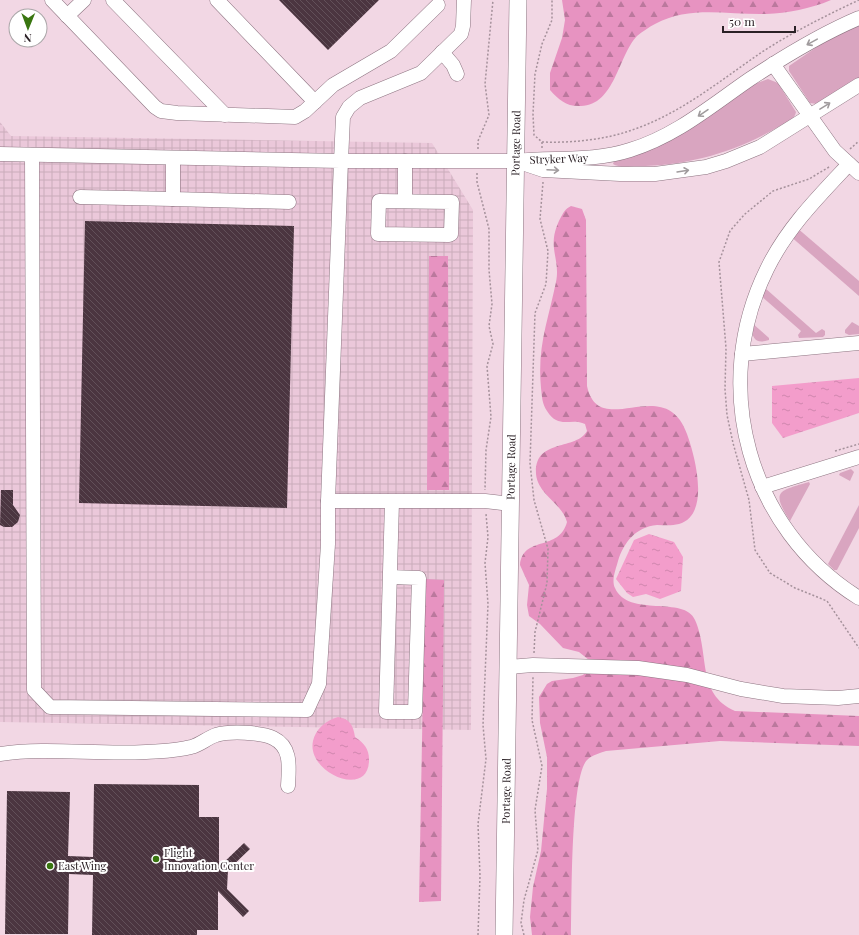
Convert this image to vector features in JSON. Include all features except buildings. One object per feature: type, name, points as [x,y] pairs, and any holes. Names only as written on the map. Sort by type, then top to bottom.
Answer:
[{"type":"main road","name":"Portage Road","points":[[504,935],[518,0]]},
{"type":"street","points":[[52,0],[155,107],[161,111],[177,113],[295,116],[305,111],[333,85],[391,51],[438,6]]},
{"type":"street","points":[[67,16],[84,0]]},
{"type":"street","points":[[113,0],[225,114]]},
{"type":"street","points":[[217,0],[315,102]]},
{"type":"street","points":[[32,155],[34,690],[50,707],[307,710],[319,684],[328,544],[328,501],[343,117],[349,107],[360,98],[421,73],[461,34],[463,26],[464,0]]},
{"type":"street","name":"Stryker Way","points":[[543,164],[630,151],[649,144],[682,127],[773,64],[834,30],[859,18]]},
{"type":"street","points":[[442,52],[453,64],[457,74]]},
{"type":"street","points":[[773,64],[835,151],[854,169],[793,226],[782,242],[759,288],[742,354],[739,387],[744,425],[748,447],[762,487],[784,527],[795,542],[829,577],[859,598]]},
{"type":"street","name":"Stryker Way","points":[[0,154],[341,161],[516,161],[620,174],[655,174],[706,167],[726,161],[760,147],[859,86]]},
{"type":"street","points":[[173,158],[173,199]]},
{"type":"street","points":[[404,161],[405,201]]},
{"type":"street","points":[[80,197],[289,202]]},
{"type":"street","points":[[379,201],[405,201],[452,202],[451,234],[378,234],[379,201]]},
{"type":"street","points":[[742,354],[859,343]]},
{"type":"street","points":[[762,487],[859,457]]},
{"type":"street","points":[[328,501],[485,501],[511,504]]},
{"type":"street","points":[[390,578],[419,578],[415,712],[386,712],[392,502]]},
{"type":"street","points":[[508,667],[533,665],[662,670],[741,689],[783,696],[831,698],[859,696]]},
{"type":"street","points":[[0,754],[23,751],[130,753],[164,751],[191,747],[217,735],[262,734],[280,742],[285,748],[290,763],[288,786]]},
{"type":"path","points":[[478,935],[480,876],[478,824],[486,759],[483,725],[488,604],[485,563],[488,537],[485,501],[486,450],[490,417],[487,366],[493,344],[489,326],[492,304],[489,270],[489,229],[477,182],[478,141],[489,115],[485,84],[493,0]]},
{"type":"path","points":[[552,0],[552,20],[542,44],[535,82],[533,114],[534,135],[542,142],[568,143],[631,130],[651,122],[683,106],[763,52],[809,24],[858,0]]},
{"type":"path","points":[[524,935],[521,923],[524,900],[538,850],[535,810],[542,766],[532,720],[533,665],[535,632],[547,583],[548,550],[534,500],[530,463],[536,313],[546,284],[548,251],[540,218],[543,164],[542,142]]},
{"type":"path","points":[[795,588],[827,601],[859,648]]},
{"type":"shaded area","points":[[859,22],[859,78],[817,104],[810,103],[789,71],[789,66],[843,29]]},
{"type":"shaded area","points":[[768,79],[778,83],[796,112],[794,117],[786,123],[745,144],[710,156],[656,165],[618,166],[613,164],[614,161],[746,87]]},
{"type":"shaded area","points":[[0,122],[11,136],[432,143],[473,210],[471,730],[0,722]]},
{"type":"shaded area","points":[[796,227],[859,281],[859,296],[789,235]]},
{"type":"shaded area","points":[[765,288],[816,333],[822,329],[825,331],[825,335],[823,337],[799,338],[798,335],[801,331],[760,295]]},
{"type":"shaded area","points":[[852,322],[859,326],[859,334],[849,335],[845,333],[845,330]]},
{"type":"shaded area","points":[[752,323],[769,338],[769,340],[760,341],[754,338]]},
{"type":"shaded area","points":[[851,469],[854,472],[850,481],[839,475],[840,473]]},
{"type":"shaded area","points":[[809,482],[810,484],[790,521],[779,498],[784,490]]},
{"type":"shaded area","points":[[859,505],[859,528],[837,570],[834,570],[828,564]]},
{"type":"green space","points":[[562,0],[831,0],[807,8],[782,13],[752,14],[709,12],[668,18],[653,25],[637,36],[625,55],[609,89],[601,97],[592,104],[576,106],[567,104],[550,90],[550,73],[562,38],[565,20]]},
{"type":"green space","points":[[571,206],[582,209],[586,220],[587,386],[594,402],[605,408],[618,409],[649,406],[664,408],[677,416],[687,434],[694,456],[698,484],[698,497],[695,509],[689,518],[676,525],[650,526],[637,532],[627,542],[615,571],[615,588],[622,597],[632,602],[643,605],[680,609],[689,613],[695,620],[699,633],[709,683],[714,694],[723,704],[735,711],[859,716],[859,746],[720,741],[606,751],[596,754],[587,760],[581,771],[577,791],[573,843],[571,935],[532,935],[530,917],[533,887],[541,851],[547,789],[547,757],[540,723],[539,697],[547,684],[552,681],[583,675],[588,670],[589,660],[579,652],[563,648],[540,624],[529,616],[527,605],[529,585],[520,565],[527,550],[557,537],[563,531],[567,522],[560,509],[541,488],[536,474],[537,463],[542,455],[548,450],[574,441],[582,437],[587,431],[585,424],[580,422],[561,422],[552,417],[544,406],[541,388],[540,373],[542,347],[557,273],[554,251],[554,236],[556,227],[561,217],[566,209]]},
{"type":"green space","points":[[429,256],[448,256],[449,490],[427,490]]},
{"type":"green space","points":[[425,579],[444,580],[441,901],[419,902]]},
{"type":"water","points":[[859,378],[859,413],[783,438],[772,423],[772,386]]},
{"type":"water","points":[[649,534],[674,542],[683,557],[681,591],[660,599],[646,594],[633,597],[627,593],[616,579],[634,540]]},
{"type":"water","points":[[338,717],[345,719],[350,723],[355,737],[367,749],[369,759],[367,771],[360,778],[350,780],[328,772],[319,763],[313,753],[313,741],[316,733],[325,723]]},
{"type":"place","name":"Flight Innovation Center","points":[[156,859]]},
{"type":"place","name":"East Wing","points":[[50,866]]}]
